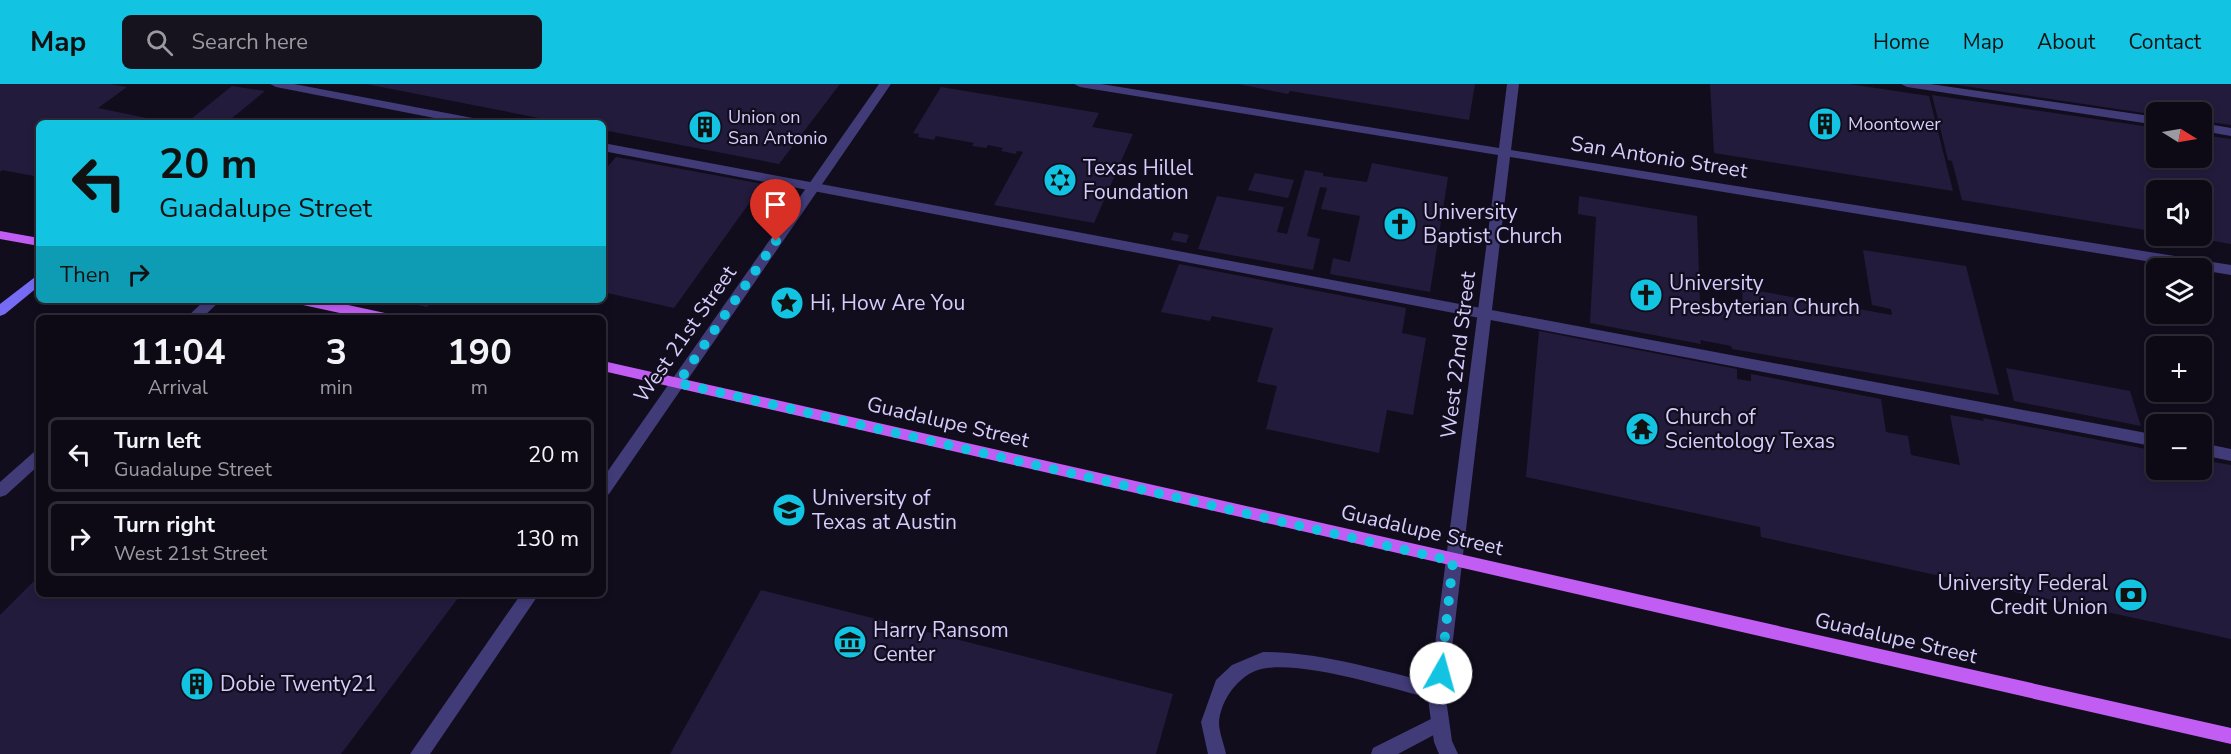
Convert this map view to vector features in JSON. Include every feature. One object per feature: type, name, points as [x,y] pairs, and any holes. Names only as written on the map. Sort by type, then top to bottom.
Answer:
[{"type":"main road","points":[[0,235],[36,241]]},
{"type":"main road","points":[[317,303],[371,315]]},
{"type":"main road","name":"Guadalupe Street","points":[[606,367],[2231,736]]},
{"type":"street","points":[[276,84],[462,120]]},
{"type":"street","name":"West 21st Street","points":[[606,486],[885,84]]},
{"type":"street","name":"San Antonio Street","points":[[1080,84],[2231,270]]},
{"type":"street","name":"West 22nd Street","points":[[1449,754],[1443,742],[1439,723],[1438,692],[1513,84]]},
{"type":"street","points":[[1907,84],[2146,119]]},
{"type":"street","points":[[2212,129],[2231,132]]},
{"type":"street","points":[[606,148],[2146,439]]},
{"type":"street","points":[[0,311],[36,281]]},
{"type":"street","points":[[196,315],[210,303]]},
{"type":"street","points":[[2212,451],[2231,455]]},
{"type":"street","points":[[0,491],[36,459]]},
{"type":"street","points":[[419,754],[529,597]]},
{"type":"street","points":[[1217,754],[1210,722],[1222,686],[1238,671],[1263,660],[1291,660],[1332,667],[1438,692]]},
{"type":"street","points":[[1380,754],[1439,723]]},
{"type":"building","points":[[0,84],[110,84],[127,87],[98,108],[156,120],[36,120],[36,176],[2,170],[0,172]]},
{"type":"building","name":"Union on San Antonio","points":[[366,84],[840,84],[779,164],[606,131],[606,120],[549,120]]},
{"type":"building","points":[[1238,84],[1475,84],[1469,120],[1290,91],[1288,94]]},
{"type":"building","name":"Moontower","points":[[1710,84],[1849,84],[1929,96],[1953,191],[1714,153]]},
{"type":"building","points":[[1951,84],[2231,84],[2231,125],[2212,122],[2212,102],[2146,102],[2146,113]]},
{"type":"building","points":[[232,86],[265,91],[230,120],[190,120]]},
{"type":"building","name":"Texas Hillel Foundation","points":[[941,87],[1099,113],[1092,127],[1133,134],[1094,223],[994,205],[1023,152],[1017,151],[1016,154],[1001,151],[1003,148],[988,145],[986,148],[972,146],[974,143],[936,136],[934,140],[918,137],[919,134],[913,133]]},
{"type":"building","points":[[1932,95],[2146,126],[2146,168],[2212,168],[2212,136],[2231,139],[2231,244],[2212,241],[2212,180],[2146,180],[2146,230],[1962,200],[1952,161],[1948,160]]},
{"type":"building","points":[[616,157],[763,184],[674,308],[606,293],[606,169]]},
{"type":"building","name":"University Baptist Church","points":[[1372,163],[1448,177],[1430,292],[1330,274],[1333,258],[1350,262],[1360,216],[1321,209],[1327,188],[1320,187],[1307,236],[1320,239],[1313,270],[1198,249],[1217,196],[1284,207],[1277,232],[1287,234],[1305,170],[1323,173],[1323,176],[1367,182]]},
{"type":"building","points":[[1255,173],[1294,180],[1288,198],[1248,190]]},
{"type":"building","name":"University Presbyterian Church","points":[[1579,196],[1697,216],[1700,302],[1743,309],[1742,288],[1892,315],[1891,309],[1872,305],[1863,250],[1966,266],[1999,395],[1732,349],[1731,346],[1700,340],[1701,344],[1590,323],[1596,217],[1578,214]]},
{"type":"building","points":[[1174,232],[1189,235],[1186,243],[1171,240]]},
{"type":"building","points":[[1179,264],[1406,308],[1402,333],[1426,338],[1413,415],[1387,410],[1379,453],[1266,429],[1277,386],[1257,382],[1273,328],[1212,316],[1210,321],[1161,312]]},
{"type":"building","points":[[409,303],[431,303],[427,307]]},
{"type":"building","points":[[1539,331],[1737,369],[1737,379],[1751,381],[1751,374],[1881,399],[1886,432],[1908,436],[1911,455],[1960,465],[1950,415],[1984,421],[1983,418],[2146,449],[2146,480],[2212,480],[2212,462],[2231,465],[2231,639],[1761,537],[1760,527],[1526,477]]},
{"type":"building","points":[[2006,368],[2130,391],[2141,426],[2014,401]]},
{"type":"building","name":"Dobie Twenty21","points":[[36,579],[36,597],[459,597],[341,754],[0,754],[0,615]]},
{"type":"building","name":"Harry Ransom Center","points":[[761,590],[1173,694],[1156,754],[670,754]]},
{"type":"place","name":"Moontower","points":[[1825,124]]},
{"type":"place","name":"Union on San Antonio","points":[[705,127]]},
{"type":"place","name":"Texas Hillel Foundation","points":[[1060,180]]},
{"type":"place","name":"University Baptist Church","points":[[1400,224]]},
{"type":"place","name":"University Presbyterian Church","points":[[1646,295]]},
{"type":"place","name":"Hi, How Are You","points":[[787,303]]},
{"type":"place","name":"Church of Scientology Texas","points":[[1642,429]]},
{"type":"place","name":"University of Texas at Austin","points":[[789,510]]},
{"type":"place","name":"University Federal Credit Union","points":[[2131,595]]},
{"type":"place","name":"Harry Ransom Center","points":[[850,642]]},
{"type":"place","name":"Dobie Twenty21","points":[[197,684]]},
{"type":"route","points":[[776,241],[678,383],[1453,561],[1441,673]]}]
